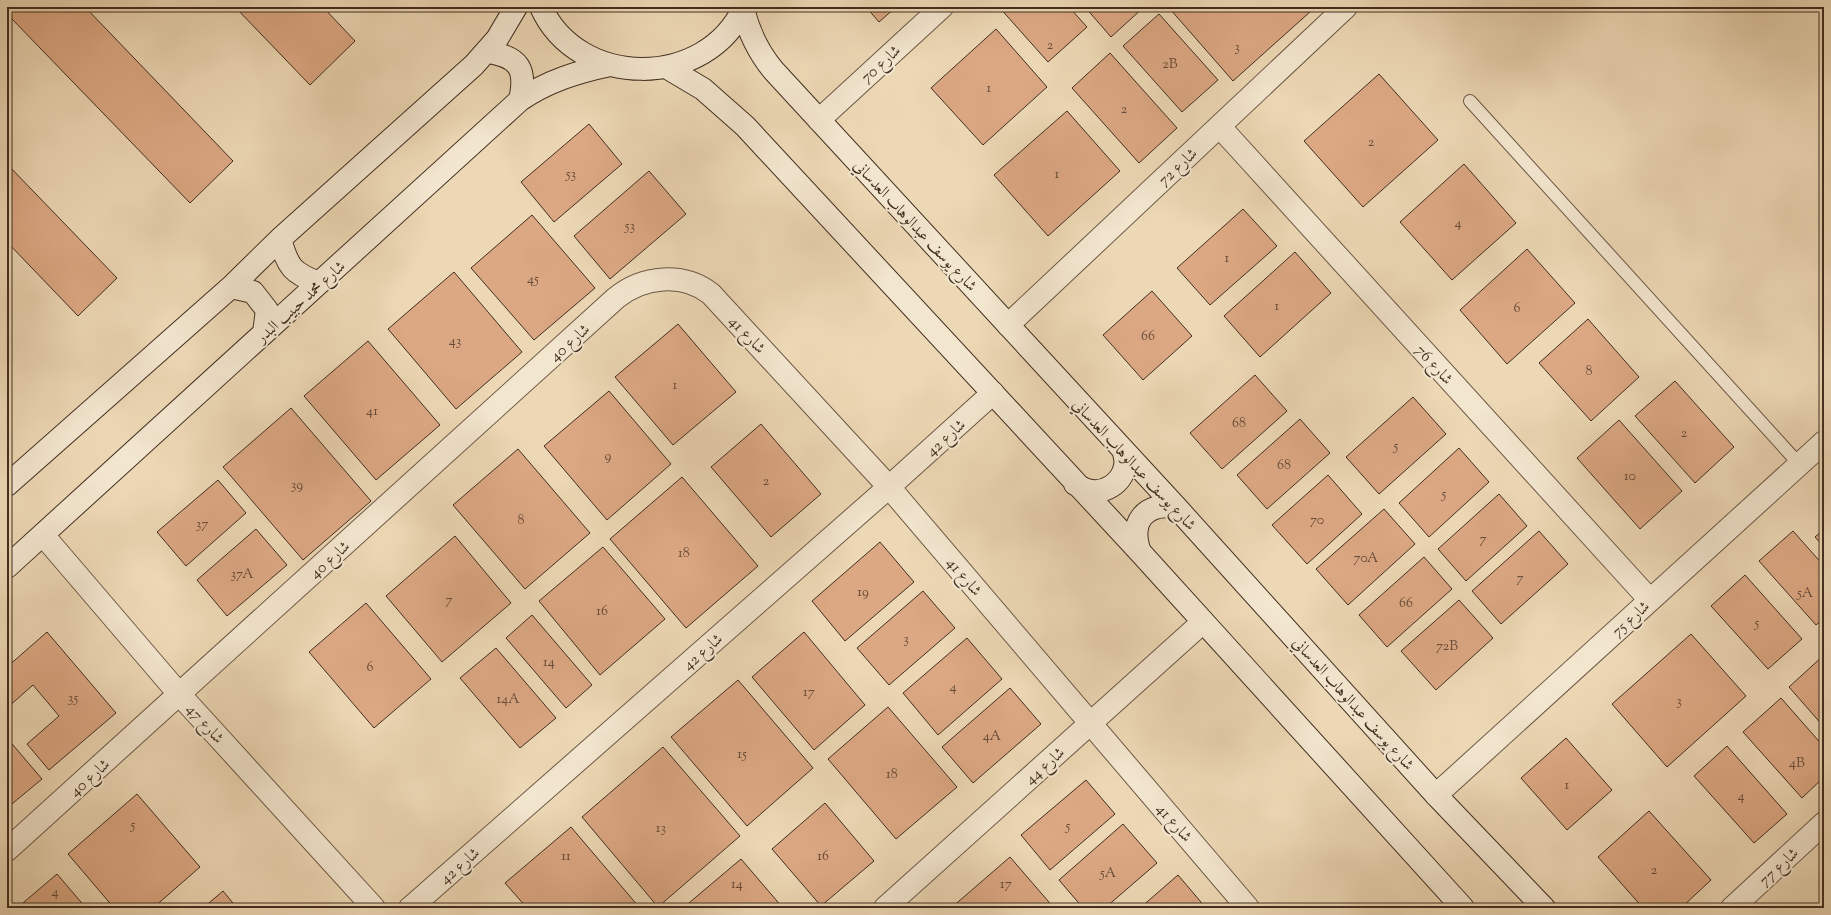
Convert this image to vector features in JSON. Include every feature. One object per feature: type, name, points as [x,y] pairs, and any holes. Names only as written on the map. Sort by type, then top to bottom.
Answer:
[{"type":"street","points":[[7,485],[231,287],[280,239],[488,52],[504,29],[516,7]]},
{"type":"street","points":[[541,7],[556,30],[571,45],[590,57],[610,65],[628,69],[648,70],[685,62],[703,52],[719,40],[732,26],[744,8]]},
{"type":"street","name":"شارع 70","points":[[819,120],[942,7]]},
{"type":"street","name":"شارع 72","points":[[1008,325],[1346,7]]},
{"type":"street","name":"شارع يوسف عبدالوهاب العدساني","points":[[744,8],[748,27],[759,52],[774,71],[1124,453],[1176,507],[1436,794],[1544,908]]},
{"type":"street","points":[[488,52],[505,55],[519,66],[524,83],[520,100]]},
{"type":"street","name":"شارع محمد حبيب البدر","points":[[7,567],[520,100],[534,90],[564,76],[610,65]]},
{"type":"street","points":[[666,67],[703,90],[745,126],[1140,552],[1463,908]]},
{"type":"street","name":"شارع 76","points":[[1220,127],[1650,600]]},
{"type":"street","points":[[280,239],[286,260],[300,275],[319,283]]},
{"type":"street","name":"شارع 41","points":[[657,280],[687,281],[700,285],[711,294],[889,487],[1248,908]]},
{"type":"street","name":"شارع 40","points":[[7,850],[180,695],[616,298],[626,290],[657,280]]},
{"type":"street","points":[[231,287],[253,292],[267,310],[264,333]]},
{"type":"street","name":"شارع 42","points":[[410,908],[889,487],[993,393]]},
{"type":"street","name":"شارع 75","points":[[1436,794],[1824,442]]},
{"type":"street","points":[[1076,484],[1087,490],[1099,491],[1112,487],[1120,478],[1125,466],[1124,453]]},
{"type":"street","points":[[1140,552],[1135,540],[1136,527],[1142,516],[1152,508],[1164,505],[1176,507]]},
{"type":"street","name":"شارع 47","points":[[42,534],[180,695],[374,908]]},
{"type":"street","name":"شارع 44","points":[[885,908],[1203,622]]},
{"type":"street","name":"شارع 77","points":[[1732,908],[1824,823]]},
{"type":"lane","points":[[1470,101],[1800,465]]},
{"type":"building","points":[[7,7],[85,7],[233,161],[190,203],[11,18],[7,22]]},
{"type":"building","points":[[235,7],[323,7],[355,41],[310,85]]},
{"type":"building","points":[[866,7],[896,7],[879,22]]},
{"type":"building","points":[[999,7],[1069,7],[1087,27],[1048,62]]},
{"type":"building","points":[[1085,7],[1144,7],[1111,37]]},
{"type":"building","points":[[1173,7],[1308,7],[1311,11],[1233,81],[1170,9]]},
{"type":"building","points":[[1159,14],[1218,80],[1182,112],[1123,46]]},
{"type":"building","points":[[996,29],[1047,87],[983,145],[931,88]]},
{"type":"building","points":[[1110,53],[1177,128],[1139,163],[1072,88]]},
{"type":"building","points":[[1379,74],[1438,140],[1363,207],[1304,141]]},
{"type":"building","points":[[1067,111],[1120,171],[1048,236],[994,175]]},
{"type":"building","points":[[589,124],[622,164],[554,222],[521,182]]},
{"type":"building","points":[[7,164],[117,278],[78,316],[7,242]]},
{"type":"building","points":[[1464,164],[1516,223],[1452,280],[1400,222]]},
{"type":"building","points":[[649,171],[686,214],[610,279],[574,236]]},
{"type":"building","points":[[1243,209],[1277,246],[1210,305],[1177,268]]},
{"type":"building","points":[[532,215],[595,288],[534,340],[471,268]]},
{"type":"building","points":[[1527,249],[1575,303],[1507,364],[1460,310]]},
{"type":"building","points":[[1295,252],[1331,293],[1260,357],[1224,316]]},
{"type":"building","points":[[454,272],[522,352],[456,409],[388,329]]},
{"type":"building","points":[[1152,291],[1192,336],[1143,380],[1103,335]]},
{"type":"building","points":[[1588,319],[1639,377],[1591,421],[1539,363]]},
{"type":"building","points":[[678,324],[736,392],[673,445],[615,377]]},
{"type":"building","points":[[368,341],[440,425],[376,480],[304,396]]},
{"type":"building","points":[[1255,375],[1287,411],[1222,469],[1190,433]]},
{"type":"building","points":[[1675,381],[1734,447],[1695,483],[1635,416]]},
{"type":"building","points":[[609,391],[671,464],[607,520],[544,446]]},
{"type":"building","points":[[1413,397],[1446,434],[1379,494],[1346,457]]},
{"type":"building","points":[[291,408],[371,501],[303,560],[223,467]]},
{"type":"building","points":[[1300,419],[1330,453],[1267,509],[1237,475]]},
{"type":"building","points":[[1619,420],[1682,491],[1640,529],[1577,458]]},
{"type":"building","points":[[761,424],[821,494],[771,537],[711,467]]},
{"type":"building","points":[[1459,448],[1489,482],[1429,537],[1399,503]]},
{"type":"building","points":[[518,449],[590,533],[525,589],[453,505]]},
{"type":"building","points":[[1328,475],[1362,514],[1307,564],[1272,525]]},
{"type":"building","points":[[682,477],[758,566],[686,628],[610,539]]},
{"type":"building","points":[[218,480],[246,513],[186,566],[157,532]]},
{"type":"building","points":[[1499,494],[1527,526],[1466,581],[1438,549]]},
{"type":"building","points":[[1384,509],[1415,544],[1348,605],[1316,569]]},
{"type":"building","points":[[256,529],[287,565],[227,616],[197,580]]},
{"type":"building","points":[[1824,529],[1824,547],[1815,537]]},
{"type":"building","points":[[1539,531],[1568,564],[1501,624],[1472,591]]},
{"type":"building","points":[[1793,531],[1824,566],[1824,618],[1816,625],[1759,561]]},
{"type":"building","points":[[455,536],[511,603],[442,662],[386,596]]},
{"type":"building","points":[[880,542],[914,582],[845,641],[812,601]]},
{"type":"building","points":[[603,547],[665,619],[600,675],[539,601]]},
{"type":"building","points":[[1424,557],[1452,589],[1387,647],[1359,615]]},
{"type":"building","points":[[1745,575],[1802,639],[1768,669],[1711,606]]},
{"type":"building","points":[[923,591],[955,628],[889,685],[857,648]]},
{"type":"building","points":[[1459,600],[1493,638],[1436,690],[1401,651]]},
{"type":"building","points":[[366,603],[431,679],[374,728],[309,652]]},
{"type":"building","points":[[532,615],[592,685],[566,708],[506,638]]},
{"type":"building","points":[[47,632],[116,713],[49,770],[27,744],[59,716],[33,685],[7,708],[7,667]]},
{"type":"building","points":[[804,632],[865,705],[814,750],[752,677]]},
{"type":"building","points":[[1691,634],[1746,696],[1667,767],[1612,704]]},
{"type":"building","points":[[967,638],[1002,679],[938,735],[903,693]]},
{"type":"building","points":[[496,648],[556,718],[520,748],[460,678]]},
{"type":"building","points":[[1824,655],[1824,727],[1789,687]]},
{"type":"building","points":[[738,680],[813,768],[747,826],[671,737]]},
{"type":"building","points":[[1010,688],[1041,724],[973,783],[942,747]]},
{"type":"building","points":[[1781,698],[1824,747],[1824,777],[1802,798],[1743,732]]},
{"type":"building","points":[[888,707],[957,787],[896,839],[828,759]]},
{"type":"building","points":[[7,738],[42,779],[7,808]]},
{"type":"building","points":[[1566,738],[1612,790],[1567,830],[1521,778]]},
{"type":"building","points":[[1727,746],[1787,814],[1754,843],[1694,776]]},
{"type":"building","points":[[663,747],[740,836],[658,907],[582,817]]},
{"type":"building","points":[[1086,780],[1115,814],[1050,870],[1021,835]]},
{"type":"building","points":[[137,794],[200,867],[153,908],[114,908],[68,854]]},
{"type":"building","points":[[825,803],[874,861],[821,906],[772,849]]},
{"type":"building","points":[[1649,811],[1711,880],[1681,908],[1643,908],[1598,857]]},
{"type":"building","points":[[1123,824],[1157,863],[1105,908],[1083,908],[1059,880]]},
{"type":"building","points":[[571,827],[639,907],[527,908],[505,883]]},
{"type":"building","points":[[1010,857],[1054,908],[951,908]]},
{"type":"building","points":[[741,859],[783,908],[683,908]]},
{"type":"building","points":[[57,874],[86,908],[17,908]]},
{"type":"building","points":[[1178,875],[1206,908],[1140,908]]},
{"type":"building","points":[[223,891],[237,908],[203,908]]}]
